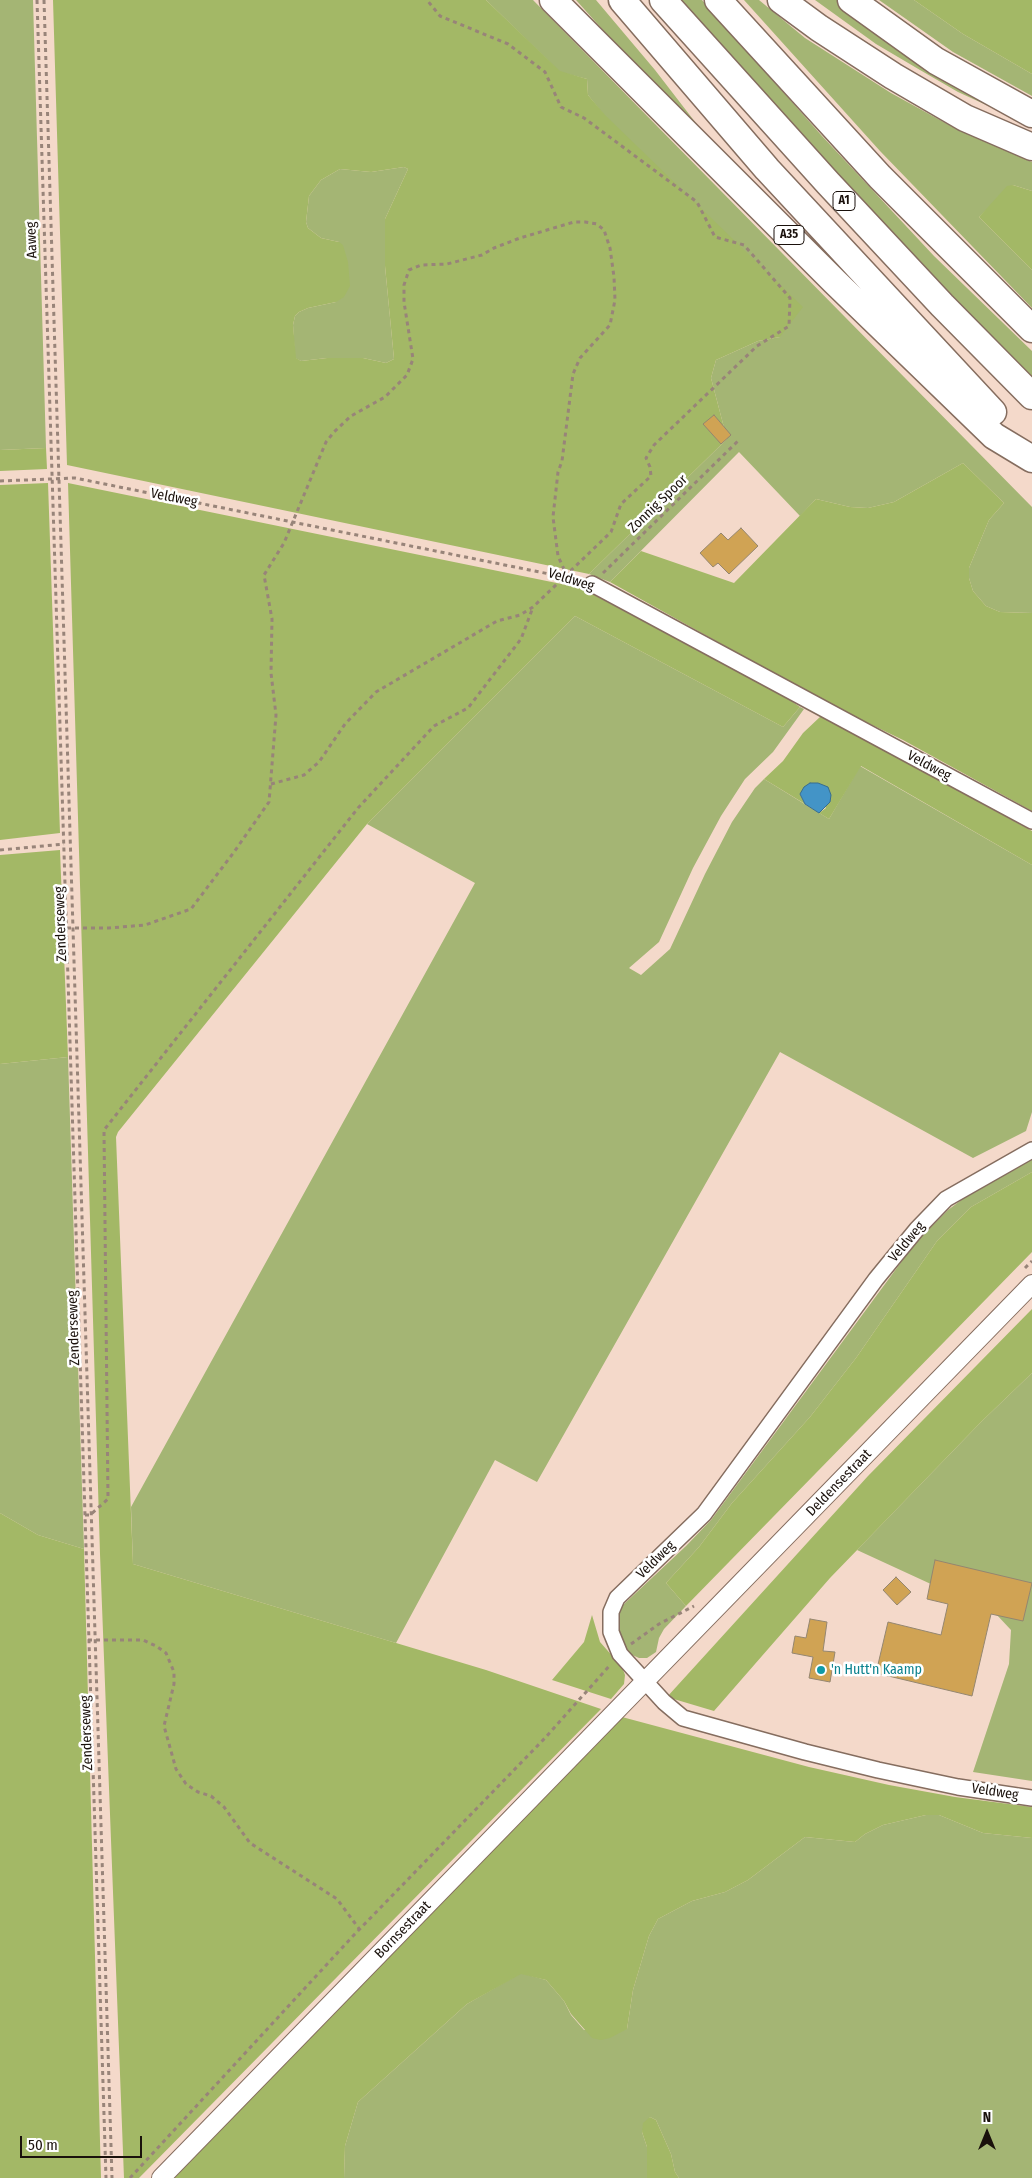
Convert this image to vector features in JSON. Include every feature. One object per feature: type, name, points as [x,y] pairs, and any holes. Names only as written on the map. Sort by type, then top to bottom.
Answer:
[{"type":"highway","name":"A35","points":[[554,0],[836,282],[994,436],[1032,459]]},
{"type":"highway","name":"A35","points":[[622,0],[767,169],[1032,454]]},
{"type":"highway","name":"A1","points":[[663,0],[835,191],[942,305],[1032,396]]},
{"type":"highway","points":[[718,0],[880,177],[1032,329]]},
{"type":"highway","points":[[780,0],[893,76],[965,118],[1032,147]]},
{"type":"highway","points":[[850,0],[936,61],[1032,114]]},
{"type":"street","name":"Veldweg","points":[[592,584],[1032,822]]},
{"type":"street","name":"Veldweg","points":[[1032,1150],[946,1199],[917,1229],[876,1280],[704,1514],[617,1598],[611,1612],[611,1632],[620,1654],[645,1682],[683,1718],[878,1770],[958,1787],[1032,1798]]},
{"type":"street","name":"Deldensestraat","points":[[645,1682],[1032,1284]]},
{"type":"street","name":"Bornsestraat","points":[[161,2178],[645,1682]]},
{"type":"path","name":"Aaweg","points":[[37,0],[50,478]]},
{"type":"path","name":"Aaweg","points":[[44,0],[59,478]]},
{"type":"path","points":[[271,784],[304,774],[319,762],[345,724],[376,692],[497,621],[520,615],[567,576],[611,532],[621,504],[651,476],[646,458],[654,445],[757,346],[789,326],[790,298],[744,245],[715,237],[697,202],[584,118],[561,107],[545,72],[508,44],[440,16],[434,11],[427,0]]},
{"type":"path","points":[[70,928],[109,928],[145,925],[190,909],[234,852],[269,802],[276,716],[271,673],[272,619],[264,575],[284,543],[326,442],[351,416],[385,397],[407,375],[413,359],[404,302],[404,285],[408,270],[421,265],[447,264],[482,255],[512,241],[574,222],[597,224],[604,230],[610,248],[615,300],[610,325],[580,358],[574,374],[562,461],[558,472],[553,517],[558,556],[567,576]]},
{"type":"path","name":"Zonnig Spoor","points":[[592,584],[740,439]]},
{"type":"path","name":"Zenderseweg","points":[[50,478],[64,844],[70,928],[96,1640],[112,2178]]},
{"type":"path","name":"Zenderseweg","points":[[59,478],[88,1640],[106,2178]]},
{"type":"path","name":"Veldweg","points":[[0,480],[75,478],[567,576],[592,584]]},
{"type":"path","points":[[85,1515],[90,1514],[108,1499],[104,1130],[358,808],[434,726],[468,708],[521,639],[533,606]]},
{"type":"path","points":[[0,850],[64,844]]},
{"type":"path","points":[[88,1640],[143,1640],[166,1653],[174,1672],[174,1684],[164,1726],[176,1769],[186,1784],[198,1792],[212,1796],[224,1806],[250,1843],[337,1899],[360,1930]]},
{"type":"path","points":[[130,2178],[360,1930],[546,1738],[620,1654]]},
{"type":"green space","points":[[0,0],[33,0],[46,448],[0,450]]},
{"type":"green space","points":[[53,0],[486,0],[560,71],[587,79],[588,95],[605,115],[803,307],[780,337],[758,341],[716,360],[711,378],[727,439],[589,574],[67,465]],"holes":[[[404,167],[408,169],[385,219],[385,266],[394,359],[386,363],[363,358],[327,358],[301,361],[296,358],[293,325],[295,316],[308,308],[336,302],[344,297],[350,286],[348,262],[343,245],[339,242],[321,238],[308,228],[306,222],[309,196],[321,180],[340,169],[371,172]]]},
{"type":"green space","points":[[486,0],[533,0],[1032,507],[1032,613],[1000,612],[986,606],[973,591],[969,578],[969,568],[989,520],[1004,503],[963,463],[894,502],[868,508],[850,507],[816,499],[800,516],[739,452],[610,582],[589,574],[727,439],[711,378],[716,360],[758,341],[780,337],[588,95],[587,79],[560,72]]},
{"type":"green space","points":[[576,0],[596,0],[655,70],[719,153],[670,105]]},
{"type":"green space","points":[[677,0],[702,0],[822,136],[934,256],[1032,351],[1032,384],[988,340]]},
{"type":"green space","points":[[744,0],[759,0],[805,38],[891,93],[958,130],[1032,162],[1032,191],[1013,185],[979,217],[1032,270],[1032,308],[880,151]]},
{"type":"green space","points":[[815,0],[843,0],[1032,126],[958,92],[920,70],[876,44]]},
{"type":"green space","points":[[879,0],[914,0],[963,34],[1032,74],[1032,96],[953,52]]},
{"type":"green space","points":[[914,0],[1032,0],[1032,74],[963,34]]},
{"type":"green space","points":[[404,167],[408,169],[385,219],[385,266],[394,359],[386,363],[363,358],[327,358],[301,361],[295,358],[293,325],[295,316],[308,308],[336,302],[339,242],[321,238],[308,228],[306,222],[309,196],[321,180],[340,169],[371,172]]},
{"type":"green space","points":[[1013,185],[1032,191],[1032,270],[979,217],[1007,186]]},
{"type":"green space","points":[[46,448],[47,469],[0,471],[0,450]]},
{"type":"green space","points":[[963,463],[1004,503],[989,520],[969,568],[969,578],[973,591],[986,606],[1000,612],[1032,613],[1032,811],[903,740],[831,705],[610,582],[641,551],[734,583],[816,499],[850,507],[868,508],[894,502]]},
{"type":"green space","points":[[48,483],[60,833],[0,840],[0,485]]},
{"type":"green space","points":[[68,483],[581,588],[787,698],[800,707],[783,727],[575,616],[367,824],[118,1132],[116,1137],[133,1564],[486,1670],[601,1709],[139,2178],[124,2178],[100,1554]]},
{"type":"green space","points":[[575,616],[783,727],[800,707],[804,709],[773,752],[745,779],[721,816],[693,868],[659,942],[629,968],[641,975],[670,949],[732,822],[755,788],[764,779],[829,819],[860,766],[1032,865],[1032,1112],[1026,1131],[973,1158],[780,1052],[537,1482],[495,1460],[396,1643],[133,1564],[131,1507],[475,883],[367,824]]},
{"type":"green space","points":[[821,716],[1032,831],[1032,865],[861,766],[829,819],[819,813],[826,808],[810,783],[800,794],[805,804],[764,779],[783,761],[803,733]]},
{"type":"green space","points":[[60,850],[68,1057],[0,1064],[0,855]]},
{"type":"green space","points":[[68,1057],[84,1549],[38,1535],[0,1513],[0,1064]]},
{"type":"green space","points":[[1032,1158],[1032,1172],[971,1207],[937,1241],[856,1358],[810,1417],[732,1503],[699,1547],[666,1583],[686,1606],[664,1629],[659,1638],[656,1652],[647,1658],[639,1658],[630,1654],[623,1647],[616,1619],[623,1605],[711,1520],[916,1242],[948,1210],[964,1198]]},
{"type":"green space","points":[[1032,1172],[1032,1252],[686,1606],[666,1583],[699,1547],[732,1503],[810,1417],[856,1358],[937,1241],[971,1207]]},
{"type":"green space","points":[[1032,1309],[1032,1373],[981,1422],[830,1578],[714,1711],[667,1697],[868,1476]]},
{"type":"green space","points":[[1032,1373],[1032,1781],[973,1772],[1009,1664],[1011,1630],[996,1614],[857,1550],[981,1422]]},
{"type":"green space","points":[[0,1513],[38,1535],[84,1549],[101,2178],[0,2178]]},
{"type":"green space","points":[[592,1615],[600,1642],[622,1667],[625,1675],[624,1684],[611,1699],[552,1680],[584,1642]]},
{"type":"green space","points":[[622,1717],[809,1767],[889,1785],[955,1797],[1032,1807],[1032,1838],[983,1833],[939,1815],[926,1815],[883,1825],[865,1834],[855,1842],[805,1837],[748,1880],[725,1892],[692,1901],[658,1919],[649,1936],[633,1990],[627,2029],[610,2038],[601,2040],[592,2038],[571,2014],[564,2001],[546,1980],[521,1974],[467,2004],[358,2102],[345,2146],[344,2178],[173,2178]]},
{"type":"green space","points":[[926,1815],[939,1815],[983,1833],[1032,1838],[1032,2178],[679,2178],[675,2172],[671,2154],[656,2120],[650,2117],[642,2132],[647,2147],[647,2178],[344,2178],[345,2146],[358,2102],[467,2004],[521,1973],[546,1980],[564,2001],[571,2015],[584,2030],[627,2029],[633,1990],[649,1936],[658,1919],[692,1901],[725,1892],[748,1880],[805,1837],[855,1842],[865,1834],[883,1825]]},
{"type":"green space","points":[[650,2117],[656,2120],[671,2154],[675,2172],[679,2178],[647,2178],[647,2147],[642,2132],[643,2123]]},
{"type":"water","points":[[810,783],[818,783],[828,787],[831,795],[830,802],[819,813],[805,804],[800,794],[804,787]]},
{"type":"building","points":[[714,415],[731,435],[721,444],[703,424]]},
{"type":"building","points":[[741,528],[758,546],[729,574],[718,563],[713,567],[700,553],[721,533],[728,540]]},
{"type":"building","points":[[935,1560],[1032,1583],[1023,1621],[991,1614],[972,1696],[876,1673],[888,1622],[941,1635],[948,1604],[927,1599]]},
{"type":"building","points":[[896,1577],[911,1592],[897,1605],[883,1590]]},
{"type":"building","points":[[810,1619],[827,1622],[823,1651],[835,1652],[830,1682],[809,1678],[813,1657],[792,1653],[795,1636],[806,1638]]},
{"type":"place","name":"'n Hutt'n Kaamp","points":[[821,1670]]}]
